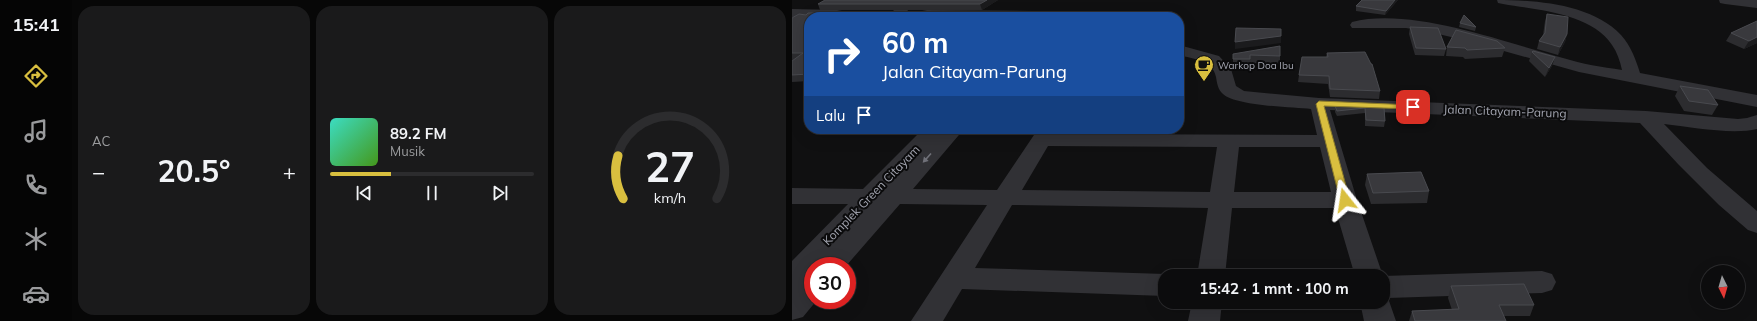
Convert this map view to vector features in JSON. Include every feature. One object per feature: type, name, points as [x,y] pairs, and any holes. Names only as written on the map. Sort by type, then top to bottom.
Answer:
[{"type":"street","points":[[792,5],[800,0]]},
{"type":"street","points":[[899,12],[911,0]]},
{"type":"street","points":[[1502,0],[1570,13],[1590,20],[1604,28],[1615,38],[1624,51],[1634,77]]},
{"type":"street","points":[[1725,0],[1757,4]]},
{"type":"street","points":[[792,13],[804,13]]},
{"type":"street","points":[[1357,25],[1397,22],[1428,26],[1470,36],[1578,68],[1634,77],[1757,101]]},
{"type":"street","points":[[1184,51],[1213,59],[1232,55]]},
{"type":"street","name":"Jalan Citayam-Parung","points":[[1213,59],[1223,69],[1226,85],[1229,90],[1239,95],[1275,101],[1646,117],[1747,125],[1757,121]]},
{"type":"street","points":[[1319,104],[1345,200],[1367,269]]},
{"type":"street","points":[[1646,117],[1689,163],[1730,203],[1757,224]]},
{"type":"street","points":[[1724,124],[1757,135]]},
{"type":"street","name":"Komplek Green Citayam","points":[[792,279],[929,134]]},
{"type":"street","points":[[838,257],[949,134]]},
{"type":"street","points":[[927,321],[1045,134],[1229,140],[1329,141]]},
{"type":"street","points":[[1212,269],[1229,140]]},
{"type":"street","points":[[792,196],[892,196],[1004,199],[1345,200]]},
{"type":"street","points":[[954,278],[1158,285]]},
{"type":"street","points":[[1390,287],[1542,282]]},
{"type":"street","points":[[792,308],[804,295]]},
{"type":"street","points":[[1204,321],[1206,309]]},
{"type":"street","points":[[1377,309],[1380,321]]},
{"type":"building","points":[[825,0],[987,0],[980,4],[818,4]]},
{"type":"building","points":[[1362,0],[1395,0],[1386,11],[1356,6]]},
{"type":"building","points":[[799,14],[804,15],[804,74],[792,75],[792,61],[803,53],[792,53],[792,18]]},
{"type":"building","points":[[1547,14],[1568,17],[1567,34],[1560,47],[1539,41],[1545,33]]},
{"type":"building","points":[[1464,15],[1476,27],[1460,23]]},
{"type":"building","points":[[1757,21],[1757,37],[1749,41],[1731,33]]},
{"type":"building","points":[[1410,27],[1438,28],[1446,49],[1416,48]]},
{"type":"building","points":[[1236,28],[1281,29],[1281,36],[1235,42]]},
{"type":"building","points":[[1456,30],[1497,41],[1505,48],[1467,50],[1465,48],[1447,47]]},
{"type":"building","points":[[1280,46],[1280,56],[1250,55],[1250,59],[1233,59],[1233,54]]},
{"type":"building","points":[[1365,52],[1372,64],[1380,91],[1330,89],[1329,76],[1299,75],[1302,57],[1328,57],[1327,53]]},
{"type":"building","points":[[1532,52],[1555,57],[1549,68]]},
{"type":"building","points":[[1680,86],[1708,90],[1718,105],[1689,101]]},
{"type":"building","points":[[1335,106],[1384,108],[1385,121],[1366,120],[1365,108],[1337,111]]},
{"type":"building","points":[[1421,172],[1429,191],[1373,193],[1367,174]]},
{"type":"building","points":[[1524,284],[1534,305],[1499,305],[1506,321],[1415,321],[1412,311],[1459,309],[1451,286]]},
{"type":"place","name":"Warkop Doa Ibu","points":[[1204,82]]},
{"type":"route","points":[[1345,200],[1319,104],[1413,107]]}]
